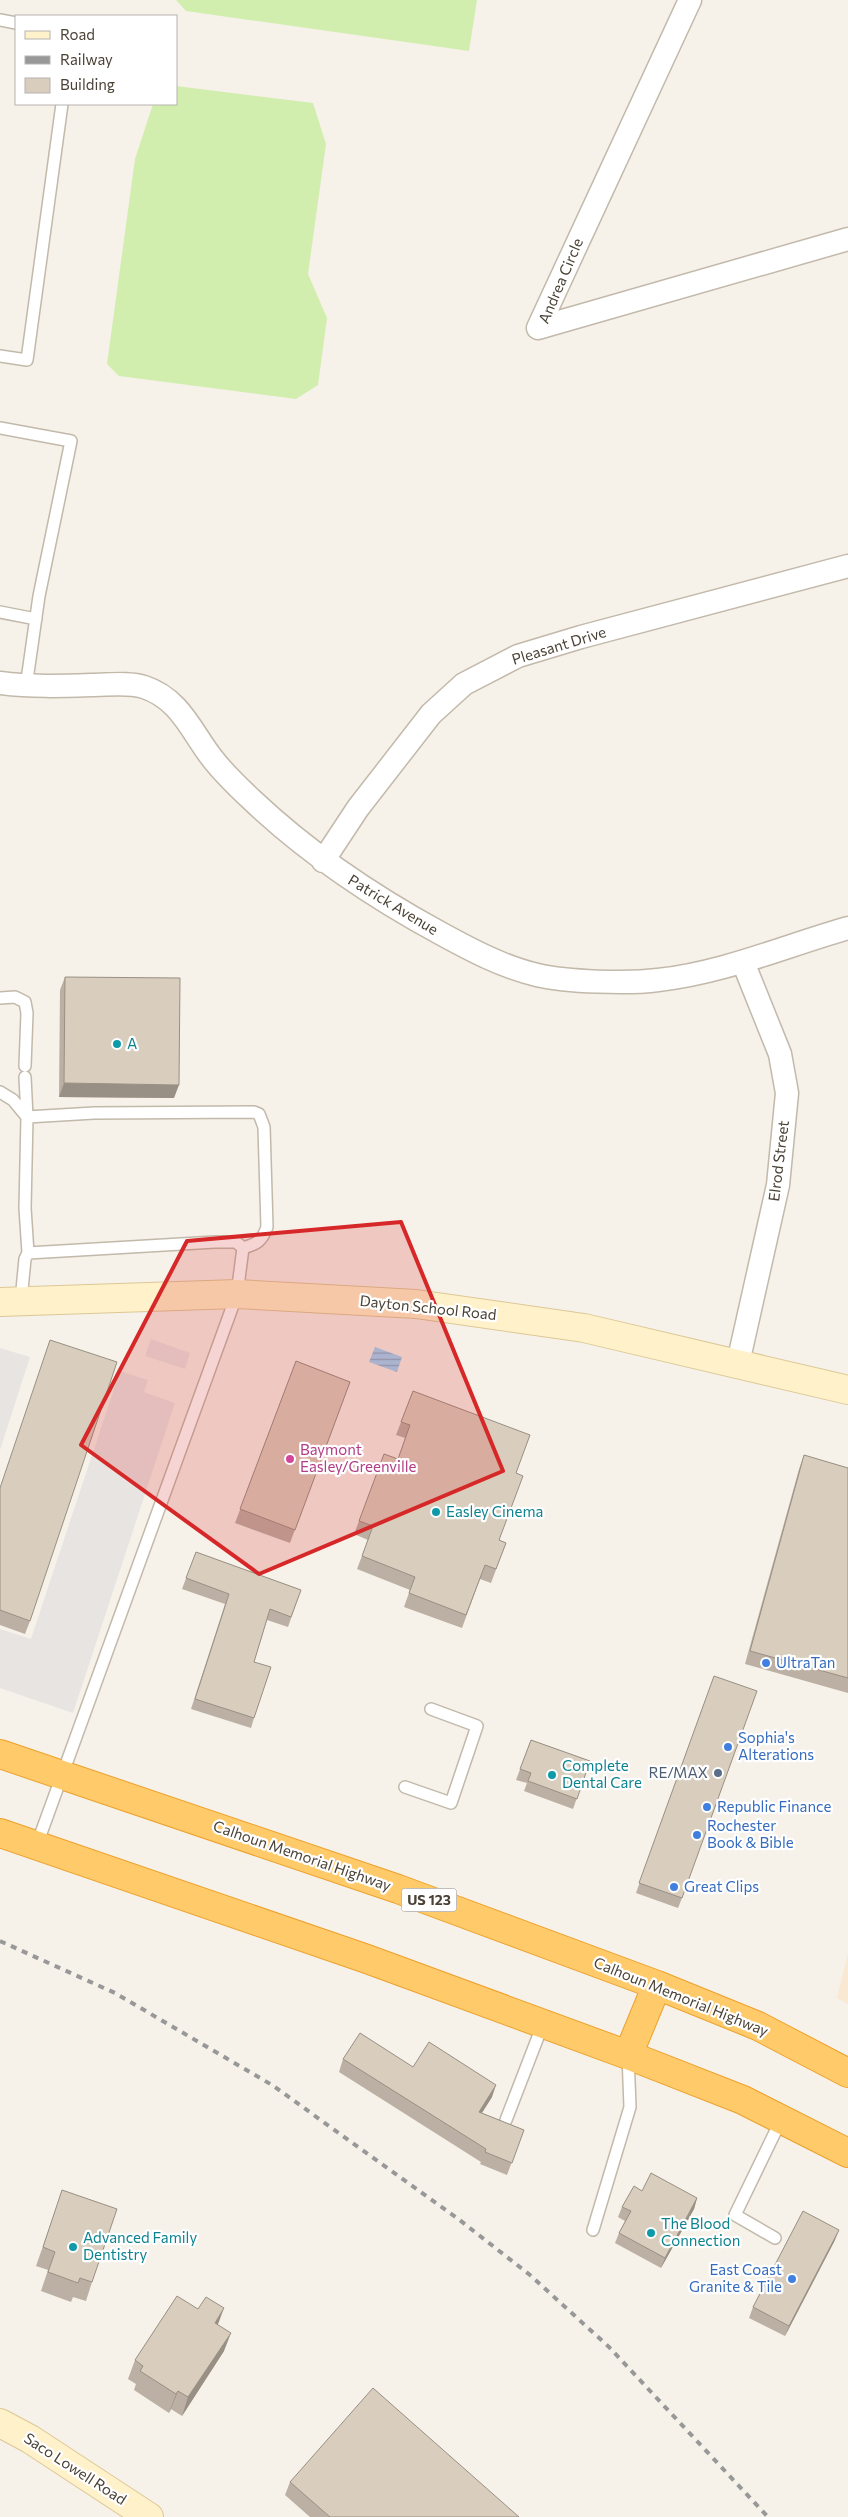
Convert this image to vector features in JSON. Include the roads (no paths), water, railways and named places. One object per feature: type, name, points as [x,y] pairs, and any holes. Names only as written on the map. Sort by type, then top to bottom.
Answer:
[{"type":"highway","name":"Calhoun Memorial Highway","points":[[0,1754],[398,1889],[657,1985],[758,2026],[848,2073]]},
{"type":"highway","points":[[0,1834],[367,1959],[628,2055],[743,2100],[848,2153]]},
{"type":"highway","points":[[628,2055],[657,1985]]},
{"type":"street","name":"Andrea Circle","points":[[690,0],[538,328],[848,240]]},
{"type":"street","name":"Pleasant Drive","points":[[323,861],[358,808],[431,714],[464,684],[527,653],[848,566]]},
{"type":"street","name":"Patrick Avenue","points":[[0,683],[26,686],[142,686],[168,697],[181,712],[210,756],[237,786],[270,817],[323,861],[357,886],[482,956],[538,975],[588,980],[658,980],[743,962],[794,943],[848,928]]},
{"type":"street","name":"Elrod Street","points":[[738,1362],[778,1186],[787,1093],[780,1054],[743,962]]},
{"type":"street","name":"Dayton School Road","points":[[10,1301],[237,1294],[416,1304],[584,1328],[738,1362],[848,1390]]},
{"type":"street","name":"Saco Lowell Road","points":[[0,2423],[30,2439],[102,2484],[149,2517]]},
{"type":"lane","points":[[0,20],[15,23]]},
{"type":"lane","points":[[0,356],[28,360],[62,105]]},
{"type":"lane","points":[[0,428],[71,441],[36,620],[26,686]]},
{"type":"lane","points":[[0,612],[36,620]]},
{"type":"lane","points":[[0,998],[15,997],[25,1002],[27,1012],[25,1208],[28,1253],[10,1301]]},
{"type":"lane","points":[[0,1092],[13,1100],[27,1117]]},
{"type":"lane","points":[[27,1117],[94,1114],[254,1112],[259,1114],[264,1127],[267,1227],[263,1238],[256,1244],[243,1248]]},
{"type":"lane","points":[[28,1253],[185,1243],[236,1242],[243,1248]]},
{"type":"lane","points":[[36,1847],[237,1294],[243,1248]]},
{"type":"lane","points":[[404,1787],[451,1803],[477,1726],[431,1709]]},
{"type":"lane","points":[[506,2120],[543,2024]]},
{"type":"lane","points":[[593,2230],[630,2107],[628,2055]]},
{"type":"lane","points":[[776,2238],[735,2215],[781,2120]]},
{"type":"water","points":[[375,1347],[402,1357],[397,1372],[369,1362]]},
{"type":"railway","points":[[0,1941],[115,1993],[272,2085],[457,2218],[530,2275],[609,2347],[768,2517]]},
{"type":"place","name":"A","points":[[117,1044]]},
{"type":"place","name":"Baymont Easley/Greenville","points":[[290,1459]]},
{"type":"place","name":"Easley Cinema","points":[[436,1512]]},
{"type":"place","name":"UltraTan","points":[[766,1663]]},
{"type":"place","name":"Sophia's Alterations","points":[[728,1747]]},
{"type":"place","name":"RE/MAX","points":[[718,1773]]},
{"type":"place","name":"Complete Dental Care","points":[[552,1775]]},
{"type":"place","name":"Republic Finance","points":[[707,1807]]},
{"type":"place","name":"Rochester Book & Bible","points":[[697,1835]]},
{"type":"place","name":"Great Clips","points":[[674,1887]]},
{"type":"place","name":"The Blood Connection","points":[[651,2233]]},
{"type":"place","name":"Advanced Family Dentistry","points":[[73,2247]]},
{"type":"place","name":"East Coast Granite & Tile","points":[[792,2279]]}]
